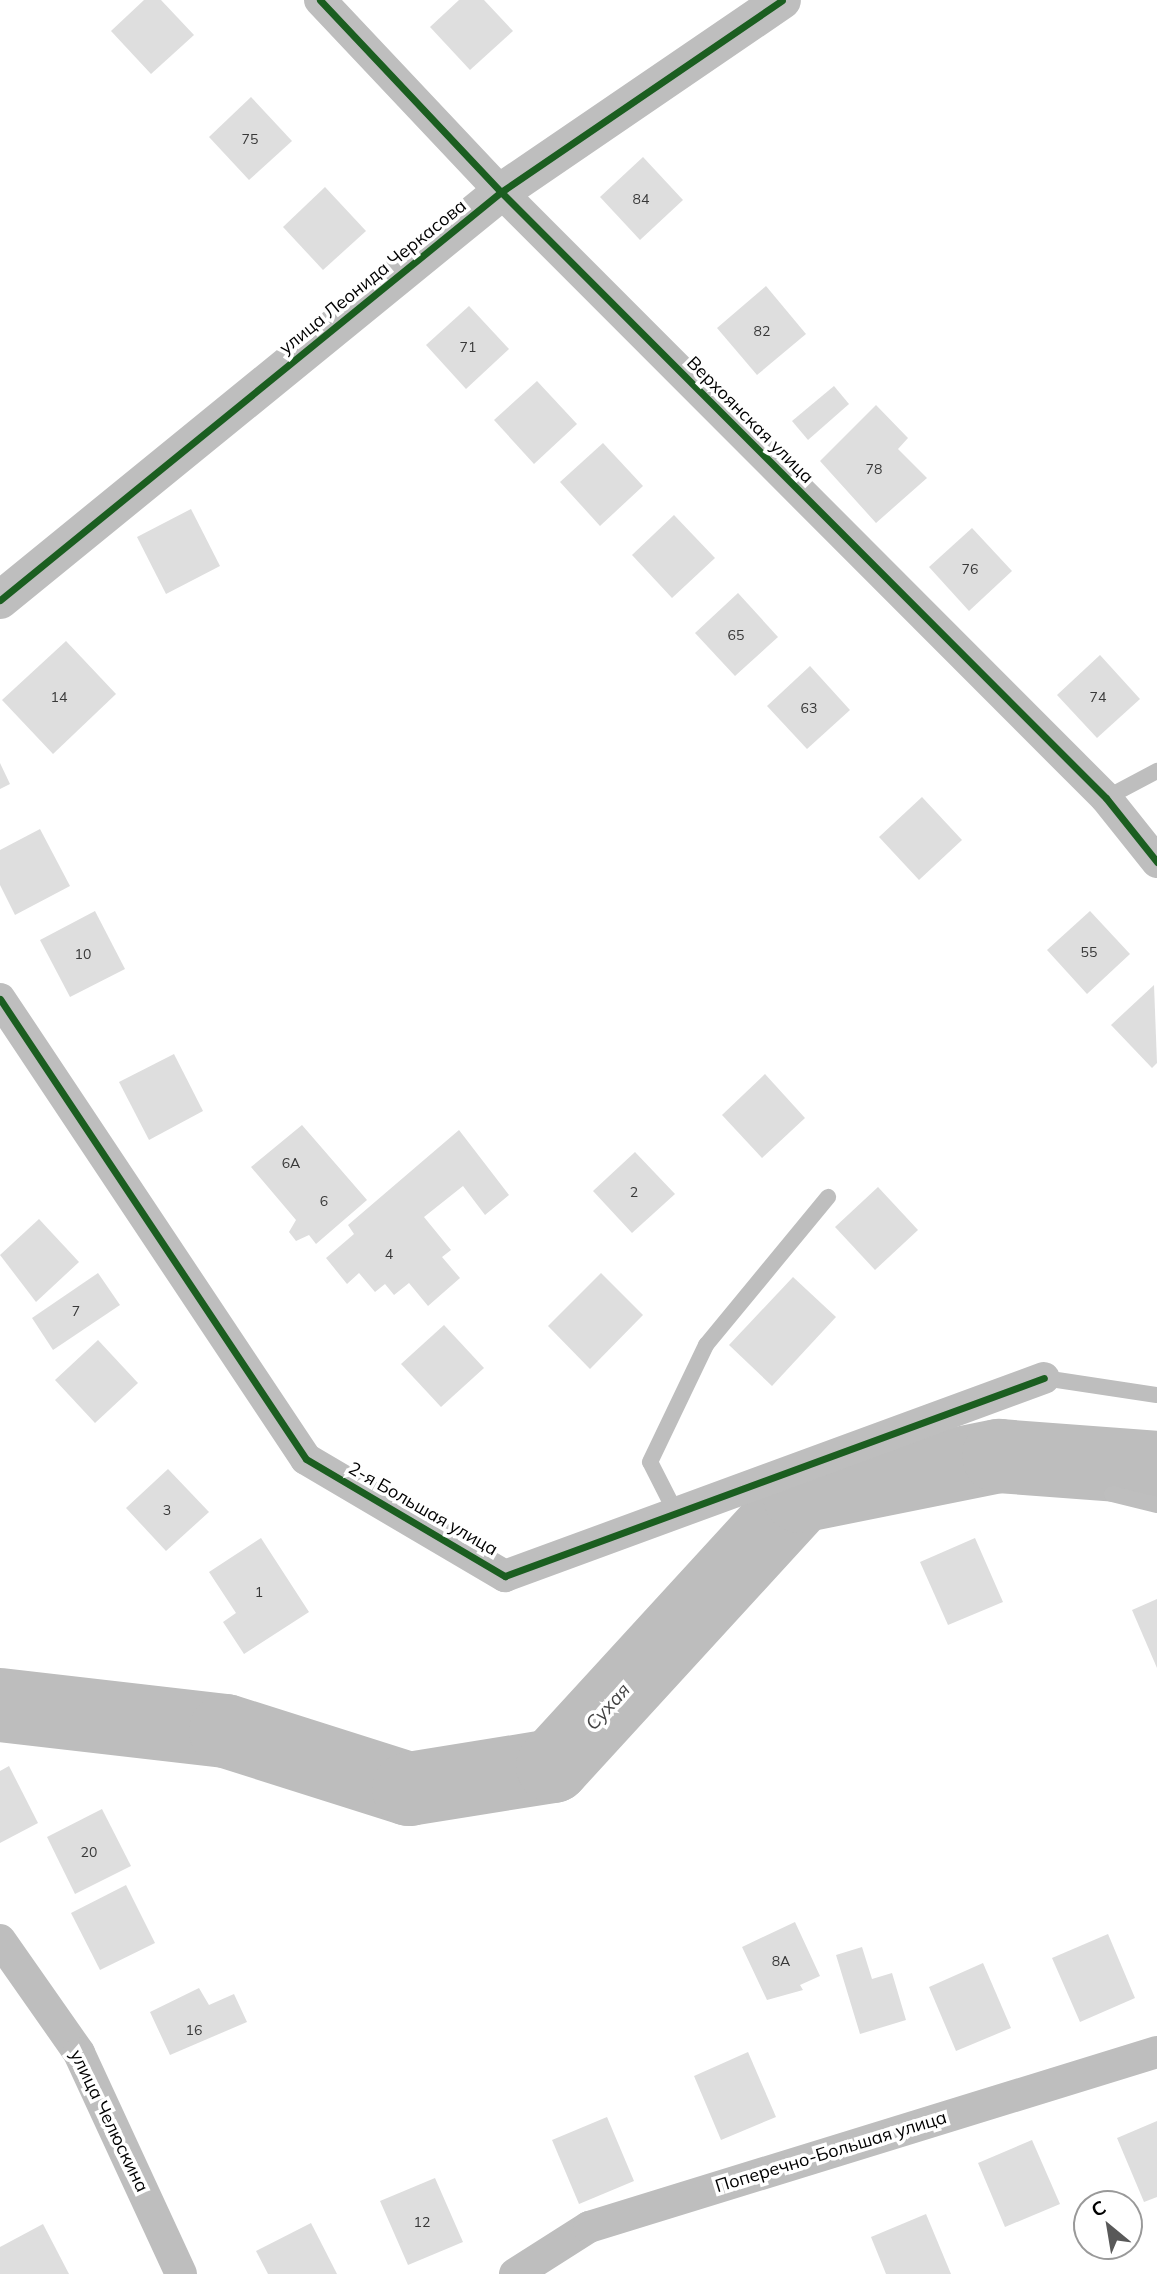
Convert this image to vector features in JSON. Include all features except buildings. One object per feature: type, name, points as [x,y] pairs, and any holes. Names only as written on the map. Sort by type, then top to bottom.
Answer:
[{"type":"street","name":"Верхоянская улица","points":[[320,0],[501,192],[1106,798],[1157,863]]},
{"type":"street","name":"улица Леонида Черкасова","points":[[0,600],[501,192],[782,0]]},
{"type":"street","name":"2-я Большая улица","points":[[0,999],[306,1459],[505,1576],[1044,1378]]},
{"type":"street","name":"улица Челюскина","points":[[0,1940],[79,2053],[181,2274]]},
{"type":"street","name":"Поперечно-Большая улица","points":[[515,2274],[589,2227],[1157,2052]]},
{"type":"lane","points":[[1106,798],[1157,771]]},
{"type":"lane","points":[[676,1513],[650,1462],[706,1345],[828,1197]]},
{"type":"lane","points":[[1044,1378],[1157,1395]]},
{"type":"lane","points":[[1112,1494],[1157,1505]]},
{"type":"waterway","name":"Сухая","points":[[0,1705],[226,1731],[409,1789],[553,1766],[800,1496],[999,1456],[1157,1468]]},
{"type":"cycle path","points":[[320,0],[501,192],[1106,798],[1157,862]]},
{"type":"cycle path","points":[[0,600],[501,192],[782,0]]},
{"type":"cycle path","points":[[0,999],[306,1459],[505,1576],[1044,1378]]}]
